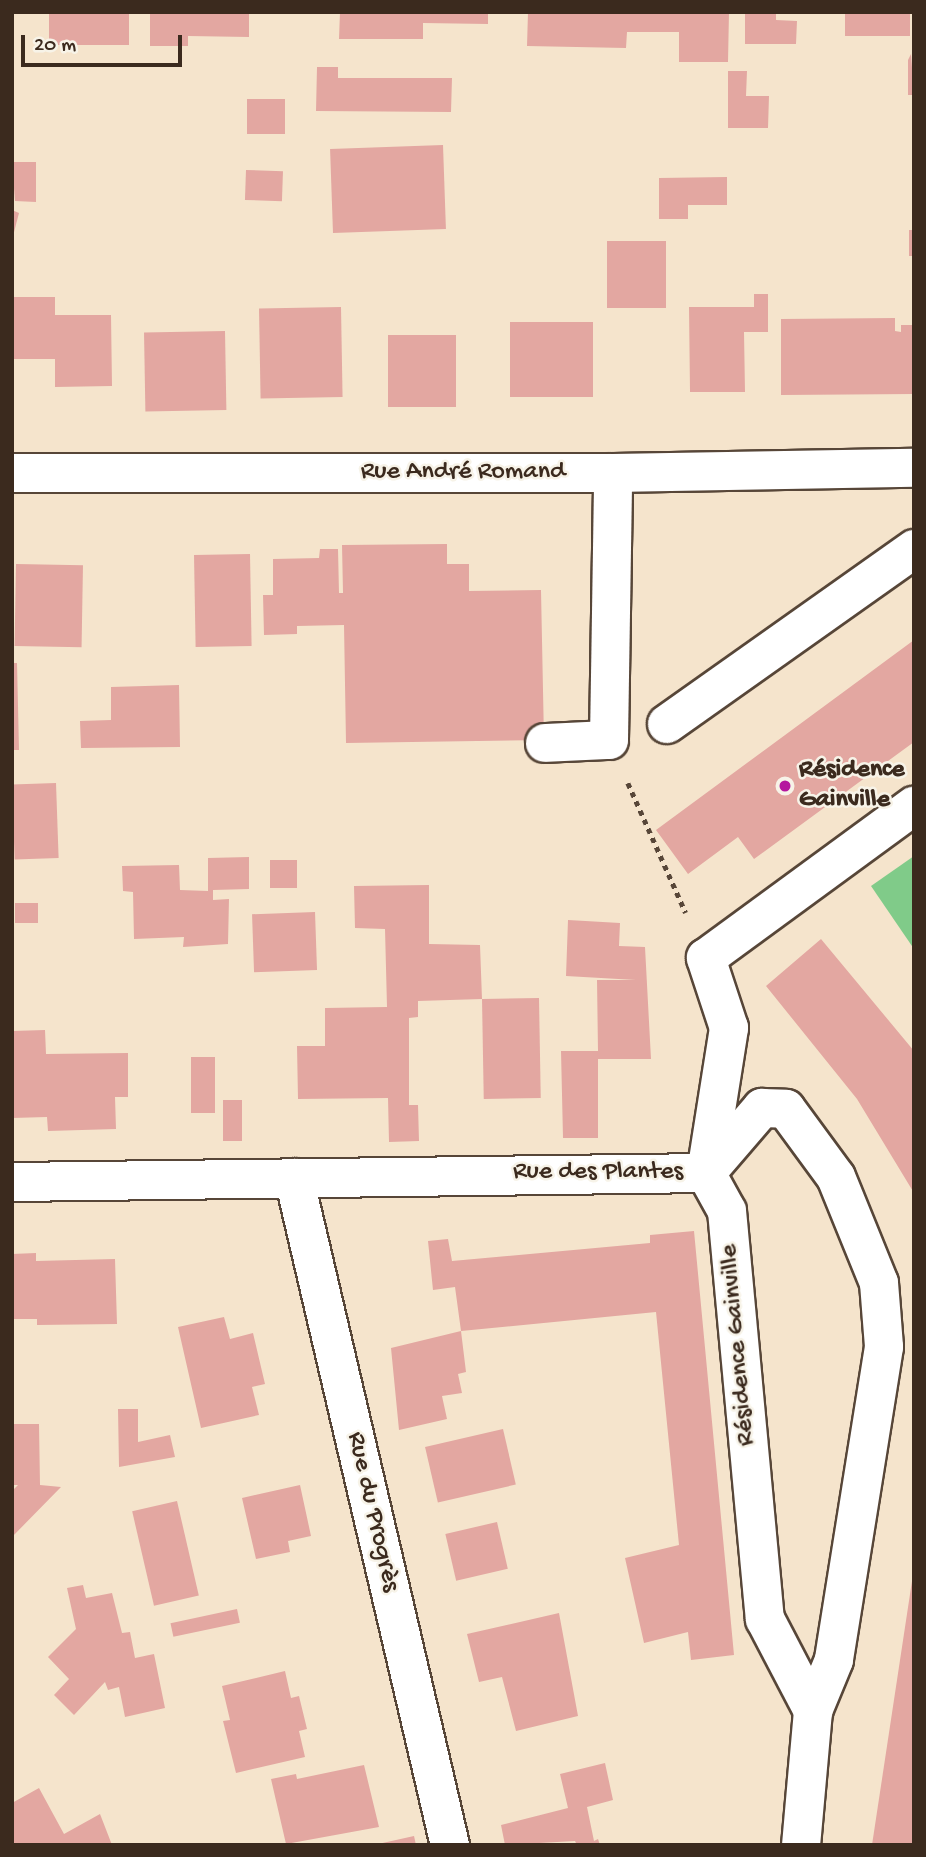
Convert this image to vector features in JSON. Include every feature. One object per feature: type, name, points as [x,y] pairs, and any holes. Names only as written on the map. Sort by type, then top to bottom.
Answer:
[{"type":"street","name":"Rue André Romand","points":[[12,473],[613,473],[914,468]]},
{"type":"street","points":[[545,743],[610,740],[613,473]]},
{"type":"street","points":[[667,724],[914,549]]},
{"type":"street","points":[[706,958],[914,806]]},
{"type":"street","name":"Rue des Plantes","points":[[12,1182],[706,1173],[729,1028],[706,958]]},
{"type":"street","points":[[706,1173],[762,1108],[786,1109],[836,1177],[879,1283],[884,1347],[857,1536],[834,1660],[813,1710],[801,1845]]},
{"type":"street","name":"Résidence Gainville","points":[[706,1173],[727,1211],[765,1619],[813,1710]]},
{"type":"street","name":"Rue du Progrès","points":[[294,1178],[450,1845]]},
{"type":"path","points":[[610,740],[706,958]]},
{"type":"green space","points":[[914,856],[914,949],[871,886]]},
{"type":"building","points":[[49,12],[129,12],[129,45],[49,45]]},
{"type":"building","points":[[150,12],[249,12],[249,37],[188,36],[188,46],[150,46]]},
{"type":"building","points":[[340,12],[488,12],[488,24],[423,23],[423,39],[339,39]]},
{"type":"building","points":[[528,12],[729,12],[728,62],[679,62],[679,32],[627,32],[626,48],[527,46]]},
{"type":"building","points":[[745,12],[776,12],[776,20],[797,21],[796,44],[745,44]]},
{"type":"building","points":[[845,12],[910,12],[910,36],[845,36]]},
{"type":"building","points":[[911,54],[914,95],[908,95],[908,60]]},
{"type":"building","points":[[317,67],[338,67],[338,78],[452,78],[451,112],[316,111]]},
{"type":"building","points":[[728,71],[747,71],[746,96],[769,96],[768,128],[728,128]]},
{"type":"building","points":[[247,99],[285,99],[285,134],[247,134]]},
{"type":"building","points":[[443,145],[446,229],[333,233],[330,149]]},
{"type":"building","points":[[12,162],[36,162],[36,202],[15,201]]},
{"type":"building","points":[[246,170],[283,171],[282,201],[245,200]]},
{"type":"building","points":[[727,177],[727,205],[688,205],[688,219],[659,219],[659,178]]},
{"type":"building","points":[[12,210],[19,213],[13,236],[12,236]]},
{"type":"building","points":[[909,230],[914,230],[914,256],[909,256]]},
{"type":"building","points":[[607,241],[666,241],[666,308],[607,308]]},
{"type":"building","points":[[754,294],[768,294],[768,332],[744,332],[745,392],[690,392],[689,307],[754,307]]},
{"type":"building","points":[[12,297],[55,297],[55,315],[111,315],[112,386],[55,387],[55,359],[12,359]]},
{"type":"building","points":[[341,307],[343,397],[261,398],[259,308]]},
{"type":"building","points":[[895,318],[895,331],[901,332],[901,325],[914,325],[914,394],[781,395],[781,319]]},
{"type":"building","points":[[510,322],[593,322],[593,397],[510,397]]},
{"type":"building","points":[[225,331],[226,410],[145,411],[144,332]]},
{"type":"building","points":[[388,335],[456,335],[456,407],[388,407]]},
{"type":"building","points":[[447,544],[447,564],[469,564],[469,591],[541,590],[544,740],[346,743],[344,625],[297,626],[297,634],[264,635],[263,595],[273,595],[273,559],[319,558],[320,549],[338,549],[339,593],[343,593],[342,545]]},
{"type":"building","points":[[250,554],[252,646],[196,647],[194,555]]},
{"type":"building","points":[[16,564],[83,565],[82,647],[15,646]]},
{"type":"building","name":"Résidence Gainville","points":[[914,640],[914,742],[754,859],[738,837],[688,874],[656,830]]},
{"type":"building","points":[[12,663],[17,663],[19,750],[12,750]]},
{"type":"building","points":[[179,685],[180,747],[81,748],[80,721],[111,720],[111,687]]},
{"type":"building","points":[[56,783],[59,858],[15,859],[12,785]]},
{"type":"building","points":[[249,857],[249,889],[213,890],[213,900],[229,899],[228,944],[183,947],[184,937],[134,939],[133,892],[123,891],[122,866],[179,865],[180,890],[208,891],[208,858]]},
{"type":"building","points":[[270,860],[297,860],[297,888],[270,888]]},
{"type":"building","points":[[429,885],[429,944],[480,945],[482,999],[418,1001],[418,1017],[409,1018],[409,1105],[418,1105],[419,1141],[389,1142],[388,1098],[298,1099],[297,1046],[325,1046],[325,1008],[387,1007],[385,929],[355,928],[354,886]]},
{"type":"building","points":[[15,903],[38,903],[38,923],[15,923]]},
{"type":"building","points":[[315,912],[317,970],[254,972],[252,914]]},
{"type":"building","points":[[568,920],[620,923],[619,946],[645,947],[651,1059],[598,1059],[598,1138],[563,1138],[561,1051],[598,1051],[597,980],[636,980],[566,976]]},
{"type":"building","points":[[821,939],[914,1051],[914,1193],[857,1099],[766,986]]},
{"type":"building","points":[[539,998],[541,1098],[484,1099],[482,999]]},
{"type":"building","points":[[45,1030],[46,1054],[128,1053],[128,1097],[115,1097],[116,1129],[48,1131],[47,1117],[12,1118],[12,1031]]},
{"type":"building","points":[[191,1057],[215,1057],[215,1113],[191,1113]]},
{"type":"building","points":[[223,1100],[242,1100],[242,1141],[223,1141]]},
{"type":"building","points":[[694,1231],[734,1655],[691,1660],[688,1632],[644,1643],[625,1558],[679,1545],[656,1312],[461,1331],[455,1287],[433,1290],[428,1241],[448,1239],[452,1261],[650,1243],[650,1235]]},
{"type":"building","points":[[36,1253],[36,1261],[115,1259],[117,1324],[37,1325],[37,1319],[12,1319],[12,1254]]},
{"type":"building","points":[[224,1317],[230,1339],[253,1333],[265,1384],[252,1387],[259,1415],[201,1428],[178,1327]]},
{"type":"building","points":[[461,1331],[466,1372],[458,1374],[462,1393],[442,1396],[447,1419],[399,1430],[391,1348]]},
{"type":"building","points":[[118,1409],[138,1409],[138,1442],[170,1435],[175,1457],[119,1467]]},
{"type":"building","points":[[12,1424],[39,1424],[40,1485],[61,1487],[12,1537],[12,1491],[18,1485],[12,1485]]},
{"type":"building","points":[[503,1429],[516,1485],[438,1503],[425,1447]]},
{"type":"building","points":[[300,1485],[311,1536],[288,1541],[290,1552],[256,1559],[242,1498]]},
{"type":"building","points":[[177,1501],[199,1596],[154,1606],[132,1511]]},
{"type":"building","points":[[497,1522],[508,1569],[456,1581],[445,1534]]},
{"type":"building","points":[[912,1581],[914,1845],[872,1845]]},
{"type":"building","points":[[83,1585],[86,1598],[112,1593],[122,1633],[130,1632],[135,1658],[154,1654],[165,1708],[125,1717],[119,1687],[108,1690],[105,1682],[74,1715],[54,1695],[69,1679],[48,1657],[76,1629],[67,1588]]},
{"type":"building","points":[[237,1609],[240,1623],[173,1637],[170,1623]]},
{"type":"building","points":[[559,1613],[578,1716],[516,1731],[502,1677],[479,1682],[467,1634]]},
{"type":"building","points":[[285,1671],[291,1698],[299,1696],[307,1729],[299,1731],[305,1757],[236,1773],[223,1721],[230,1720],[222,1686]]},
{"type":"building","points":[[605,1763],[613,1800],[587,1807],[594,1841],[598,1839],[600,1845],[577,1845],[575,1841],[505,1845],[501,1825],[568,1808],[560,1774]]},
{"type":"building","points":[[364,1765],[379,1827],[286,1844],[271,1779],[296,1774],[297,1779]]},
{"type":"building","points":[[39,1788],[64,1834],[100,1814],[112,1845],[12,1845],[12,1803]]},
{"type":"building","points":[[414,1836],[416,1845],[378,1845],[378,1844]]},
{"type":"place","name":"Résidence Gainville","points":[[785,786]]}]
